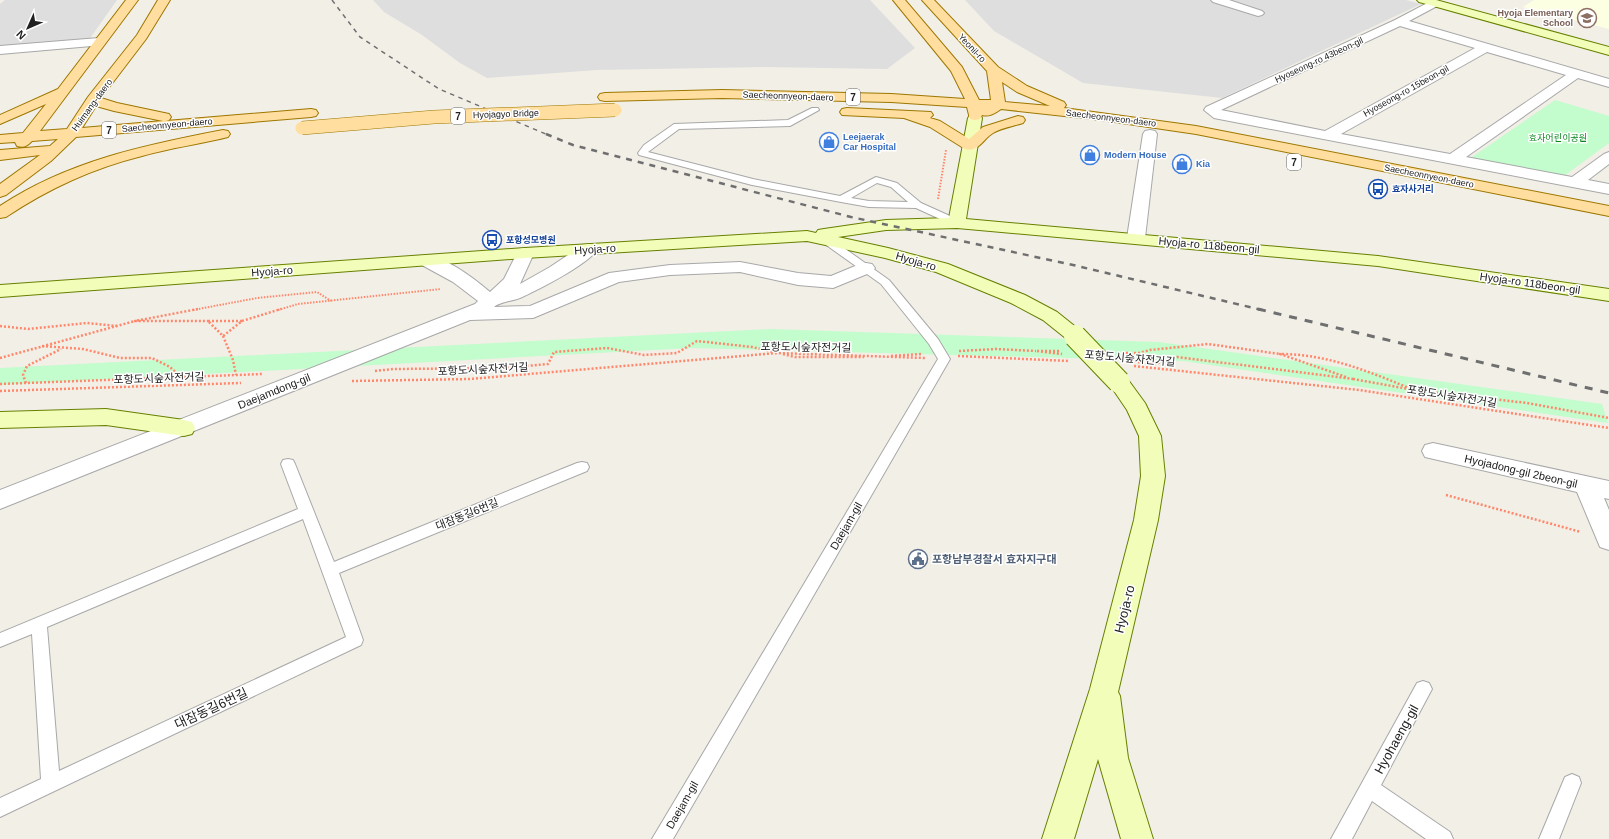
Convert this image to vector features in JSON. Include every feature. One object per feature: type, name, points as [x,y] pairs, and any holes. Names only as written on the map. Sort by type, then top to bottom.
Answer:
[{"type":"main road","points":[[4,159],[38,124],[132,0]]},
{"type":"main road","name":"Huimang-daero","points":[[4,199],[22,176],[52,153],[71,134],[93,100],[142,36],[164,0]]},
{"type":"main road","points":[[899,0],[950,80],[972,98],[973,103],[968,118]]},
{"type":"main road","name":"Yeonil-ro","points":[[928,0],[993,70],[999,105]]},
{"type":"main road","points":[[993,70],[1022,89],[1042,99],[1071,109],[1101,116]]},
{"type":"main road","points":[[891,98],[936,93],[950,80]]},
{"type":"main road","points":[[0,120],[62,92]]},
{"type":"main road","name":"Saecheonnyeon-daero","points":[[590,97],[722,94],[891,98],[999,105],[1101,116],[1196,130],[1609,211]]},
{"type":"main road","points":[[93,100],[114,107],[190,122]]},
{"type":"main road","points":[[968,118],[999,105]]},
{"type":"main road","name":"Hyojagyo Bridge","points":[[302,128],[434,117],[692,108]]},
{"type":"main road","name":"Saecheonnyeon-daero","points":[[744,108],[945,116]]},
{"type":"main road","name":"Saecheonnyeon-daero","points":[[0,140],[190,122],[325,112]]},
{"type":"main road","points":[[901,114],[935,124],[970,146],[988,130],[1018,120]]},
{"type":"main road","name":"Saecheonnyeon-daero","points":[[968,118],[1018,120],[1150,134],[1190,140],[1508,206]]},
{"type":"main road","name":"Saecheonnyeon-daero","points":[[109,144],[302,128]]},
{"type":"main road","points":[[0,213],[24,197],[49,184],[94,165],[129,154],[223,134]]},
{"type":"main road","points":[[4,199],[79,165],[161,139]]},
{"type":"main road","points":[[4,159],[52,153],[78,147]]},
{"type":"main road","points":[[4,199],[39,169],[52,153]]},
{"type":"street","points":[[1217,0],[1258,13]]},
{"type":"street","points":[[1233,5],[1246,0]]},
{"type":"street","points":[[1423,0],[1609,51]]},
{"type":"street","name":"Hyoseong-ro 43beon-gil","points":[[1326,136],[1219,115],[1211,110],[1400,22],[1435,3]]},
{"type":"street","points":[[1400,22],[1609,83]]},
{"type":"street","points":[[0,50],[99,42]]},
{"type":"street","name":"Hyoseong-ro 15beon-gil","points":[[1326,136],[1486,47]]},
{"type":"street","points":[[1452,160],[1577,73]]},
{"type":"street","points":[[957,223],[970,146],[968,118]]},
{"type":"street","points":[[1136,238],[1150,134]]},
{"type":"street","points":[[1326,136],[1609,189]]},
{"type":"street","points":[[1575,183],[1609,157]]},
{"type":"street","name":"Hyoja-ro 118beon-gil","points":[[807,236],[886,225],[957,223],[1378,261],[1609,295]]},
{"type":"street","name":"Hyoja-ro","points":[[0,291],[525,253],[807,236],[888,252],[942,268],[1018,299],[1050,316],[1069,347],[1124,369],[1136,408],[1150,436],[1154,476],[1146,520],[1104,689],[1058,839]]},
{"type":"street","points":[[426,260],[452,272],[467,282],[489,301],[516,293],[564,267],[589,249]]},
{"type":"street","name":"Daejamdong-gil","points":[[0,500],[184,428],[296,381],[482,308],[512,282],[525,253]]},
{"type":"street","points":[[466,314],[533,312],[615,277],[670,270],[740,267],[798,279],[833,282],[866,268]]},
{"type":"street","points":[[0,420],[106,417],[184,428]]},
{"type":"street","name":"Hyojadong-gil 2beon-gil","points":[[1434,451],[1598,488]]},
{"type":"street","points":[[1598,488],[1609,540]]},
{"type":"street","points":[[1104,689],[1113,758],[1137,839]]},
{"type":"lane","points":[[826,111],[790,123],[677,126],[647,146],[642,153],[752,182],[869,204],[918,206]]},
{"type":"lane","points":[[841,199],[876,180],[894,185],[918,206],[957,223]]},
{"type":"lane","points":[[826,240],[886,282],[934,342],[942,356]]},
{"type":"lane","name":"Daejam-gil","points":[[662,839],[942,356]]},
{"type":"lane","name":"대잠동길6번길","points":[[0,808],[355,640],[330,570],[288,464]]},
{"type":"lane","name":"대잠동길6번길","points":[[330,570],[582,467]]},
{"type":"lane","points":[[0,640],[307,512]]},
{"type":"lane","points":[[39,624],[51,783]]},
{"type":"lane","name":"Hyohaeng-gil","points":[[1341,839],[1423,689]]},
{"type":"lane","points":[[1549,839],[1572,783]]},
{"type":"lane","points":[[1369,788],[1443,839]]},
{"type":"path","points":[[935,213],[949,133]]},
{"type":"path","points":[[135,321],[242,321],[298,304],[446,289],[467,282]]},
{"type":"path","points":[[0,358],[135,321],[257,298],[316,292],[331,300]]},
{"type":"path","points":[[208,321],[223,336],[233,360],[236,375]]},
{"type":"path","points":[[223,336],[242,321]]},
{"type":"path","points":[[0,326],[28,329],[87,323],[119,326]]},
{"type":"path","points":[[370,372],[393,369],[505,368],[548,364],[554,352],[607,348],[644,355],[677,353],[697,341],[752,346],[777,353]]},
{"type":"path","points":[[1115,352],[1139,353],[1150,350],[1208,344],[1280,354],[1295,353],[1341,361],[1414,390]]},
{"type":"path","points":[[42,346],[83,349],[120,358],[152,358],[170,367],[182,377]]},
{"type":"path","points":[[877,357],[942,356],[996,349],[1036,351],[1069,347]]},
{"type":"path","points":[[26,383],[24,375],[27,366],[61,348]]},
{"type":"path","name":"포항도시숲자전거길","points":[[351,381],[470,379],[777,353],[877,357],[959,356],[1071,362]]},
{"type":"path","points":[[1280,354],[1354,379]]},
{"type":"path","points":[[1124,369],[1155,364],[1177,357],[1354,379],[1414,390],[1527,403],[1609,418]]},
{"type":"path","name":"포항도시숲자전거길","points":[[1124,369],[1359,390],[1609,428]]},
{"type":"path","points":[[0,384],[292,373],[296,381]]},
{"type":"path","name":"포항도시숲자전거길","points":[[0,391],[241,383]]},
{"type":"path","points":[[1446,495],[1609,540]]},
{"type":"shaded area","points":[[5,0],[117,0],[88,41],[0,47],[0,4]]},
{"type":"shaded area","points":[[373,0],[870,0],[915,48],[887,69],[764,67],[597,70],[487,78],[460,63],[422,35],[384,12]]},
{"type":"shaded area","points":[[965,0],[1406,0],[1421,4],[1222,98],[1083,83],[994,31]]},
{"type":"shaded area","name":"Hyoja Elementary School","points":[[1534,0],[1609,0],[1609,29],[1523,7]]},
{"type":"green space","name":"효자어린이공원","points":[[1555,100],[1609,116],[1609,143],[1564,176],[1469,159]]},
{"type":"green space","points":[[771,329],[1159,342],[1602,404],[1608,423],[1183,361],[692,348],[0,385],[0,368]]},
{"type":"railway","points":[[332,0],[360,37],[439,89],[548,135]]},
{"type":"railway","points":[[546,134],[573,145],[851,217],[1073,265],[1262,310]]},
{"type":"railway","points":[[1258,309],[1609,393]]},
{"type":"place","name":"Hyoja Elementary School","points":[[1587,18]]},
{"type":"place","name":"Leejaerak Car Hospital","points":[[829,142]]},
{"type":"place","name":"Modern House","points":[[1090,155]]},
{"type":"place","name":"Kia","points":[[1182,164]]},
{"type":"place","name":"효자사거리","points":[[1378,189]]},
{"type":"place","name":"포항성모병원","points":[[492,240]]},
{"type":"place","name":"포항남부경찰서 효자지구대","points":[[918,559]]}]
